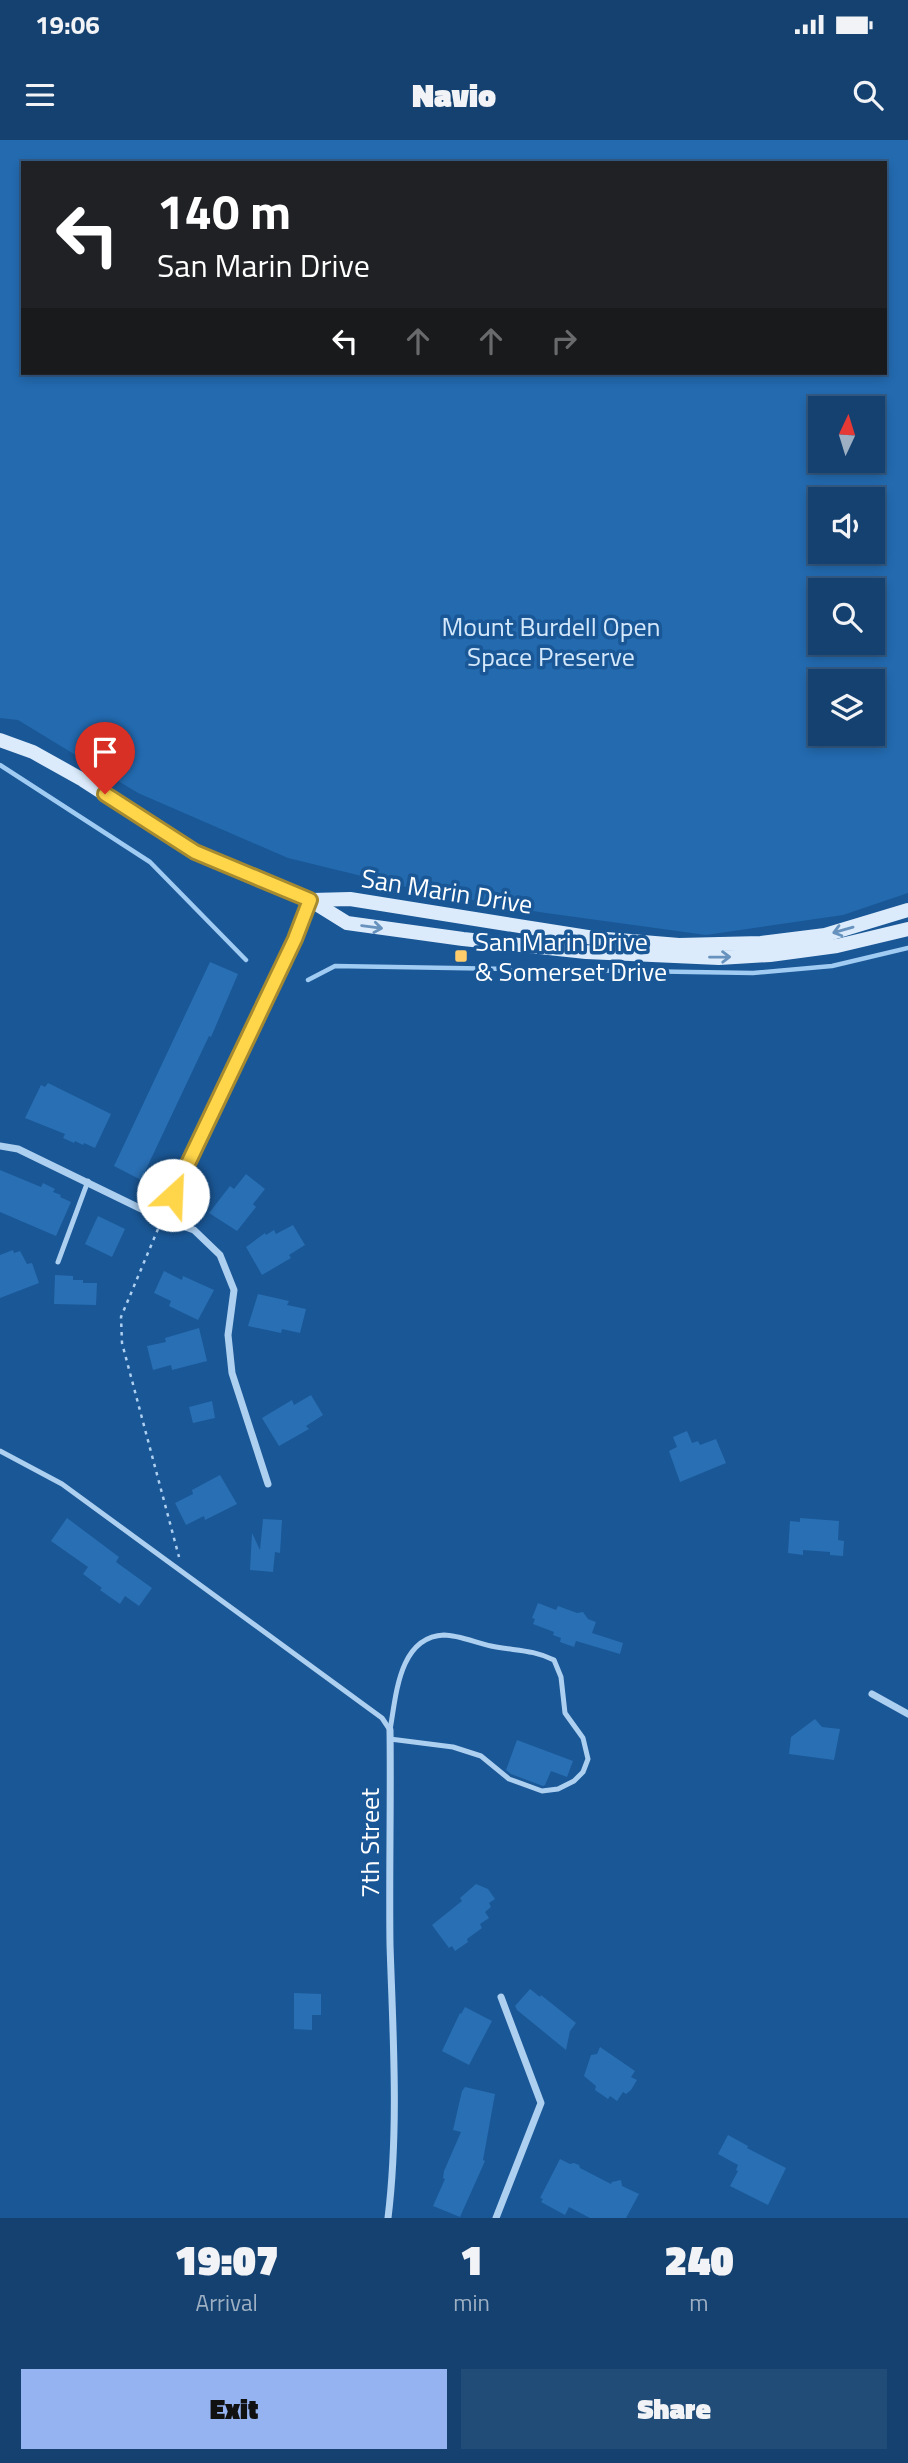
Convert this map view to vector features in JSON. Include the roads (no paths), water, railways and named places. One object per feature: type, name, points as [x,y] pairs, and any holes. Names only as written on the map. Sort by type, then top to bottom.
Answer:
[{"type":"main road","name":"San Marin Drive","points":[[0,740],[33,752],[83,780],[195,852],[310,900],[347,923],[463,939],[599,952],[719,957],[770,955],[837,946],[908,929]]},
{"type":"main road","name":"San Marin Drive","points":[[310,900],[350,899],[594,938],[678,945],[761,943],[825,935],[908,910]]},
{"type":"street","points":[[162,1219],[295,939],[310,900]]},
{"type":"street","points":[[0,1146],[18,1149],[162,1219],[194,1230],[220,1255],[234,1290],[228,1335],[232,1373],[268,1484]]},
{"type":"street","points":[[872,1694],[908,1714]]},
{"type":"street","name":"7th Street","points":[[388,2218],[394,2085],[390,1927],[390,1735]]},
{"type":"street","points":[[497,2218],[541,2103],[501,1997]]},
{"type":"lane","points":[[58,1262],[88,1181]]},
{"type":"lane","points":[[0,1451],[62,1485],[182,1571],[382,1718],[390,1735]]},
{"type":"lane","points":[[444,1635],[495,1647],[538,1652],[554,1660],[561,1677],[565,1713],[583,1738],[588,1759],[583,1772],[574,1781],[558,1789],[542,1791],[509,1779],[481,1756],[453,1747],[390,1735],[399,1674],[408,1656],[426,1640],[444,1635]]},
{"type":"waterway","points":[[0,765],[150,862],[246,960]]},
{"type":"waterway","points":[[308,980],[335,966],[753,973],[832,966],[908,948]]},
{"type":"place","name":"San Marin Drive & Somerset Drive","points":[[461,956]]},
{"type":"park label","name":"Mount Burdell Open Space Preserve","points":[[551,641]]}]
